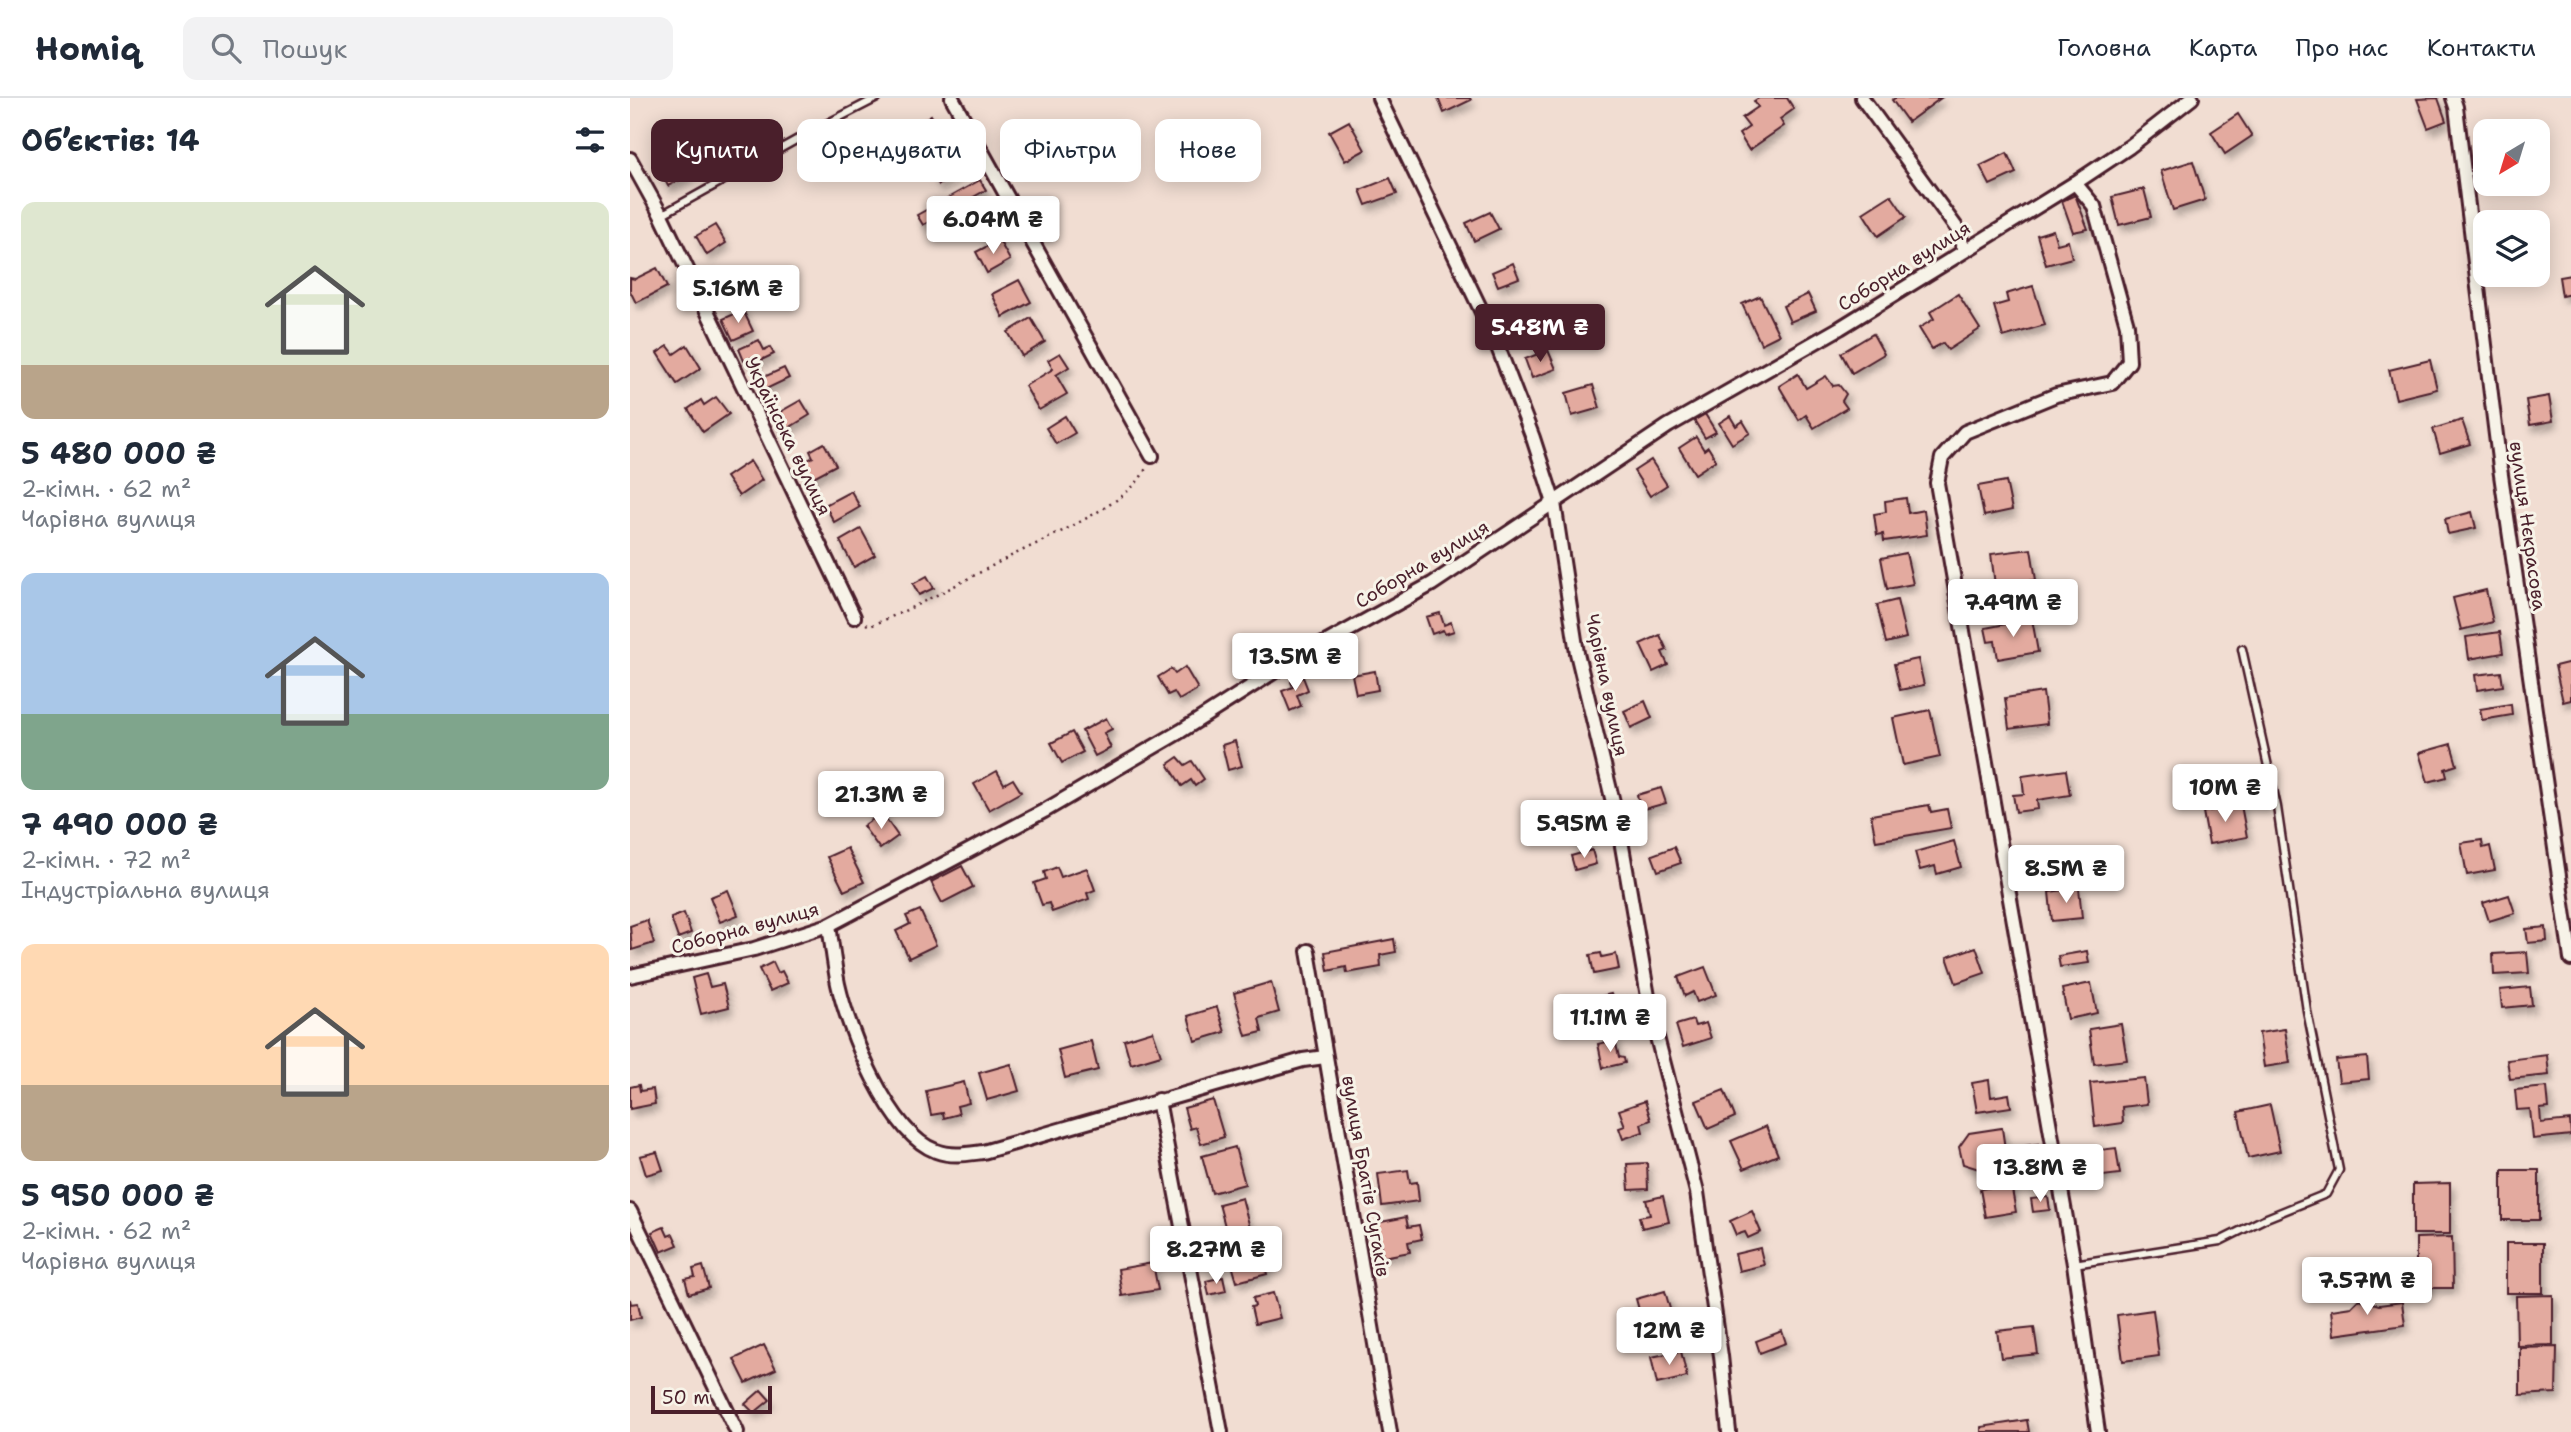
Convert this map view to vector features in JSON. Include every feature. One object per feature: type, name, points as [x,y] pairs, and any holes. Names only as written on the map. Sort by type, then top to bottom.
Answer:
[{"type":"street","points":[[952,98],[1152,456]]},
{"type":"street","name":"Чарівна вулиця","points":[[1379,98],[1494,337],[1533,438],[1554,503],[1577,653],[1618,823],[1651,1014],[1697,1192],[1721,1356],[1729,1432]]},
{"type":"street","points":[[1861,98],[1958,230],[1964,251]]},
{"type":"street","name":"Соборна вулиця","points":[[630,976],[754,949],[829,925],[1044,811],[1170,738],[1280,668],[1432,584],[1668,426],[1840,328],[2075,183],[2129,147],[2192,98]]},
{"type":"street","name":"вулиця Нєкрасова","points":[[2453,98],[2458,120],[2500,468],[2571,959]]},
{"type":"street","name":"Українська вулиця","points":[[630,159],[661,215],[854,617]]},
{"type":"street","points":[[2075,183],[2094,206],[2127,326],[2129,362],[2112,383],[2056,395],[1965,432],[1941,458],[1937,483],[2074,1264],[2098,1432]]},
{"type":"street","name":"вулиця Братів Сугаків","points":[[829,925],[845,1009],[873,1076],[895,1116],[917,1139],[934,1151],[956,1156],[983,1152],[1158,1100],[1303,1060],[1325,1057],[1390,1432]]},
{"type":"street","points":[[1308,951],[1325,1057]]},
{"type":"street","points":[[1158,1100],[1222,1432]]},
{"type":"street","points":[[630,1211],[737,1432]]},
{"type":"lane","points":[[661,215],[877,98]]},
{"type":"lane","points":[[2074,1264],[2220,1241],[2264,1219],[2326,1194],[2339,1170],[2307,1011],[2277,807],[2242,649]]},
{"type":"path","points":[[854,617],[870,626],[918,607],[1068,528],[1118,499],[1140,480],[1152,456]]},
{"type":"building","points":[[1438,98],[1470,98],[1471,100],[1444,113]]},
{"type":"building","points":[[1759,98],[1787,98],[1794,109],[1780,119],[1784,126],[1749,150],[1739,134],[1749,127],[1742,118],[1758,107],[1754,101]]},
{"type":"building","points":[[1941,98],[1908,122],[1892,100]]},
{"type":"building","points":[[2438,98],[2446,121],[2428,128],[2417,99]]},
{"type":"building","points":[[2238,114],[2252,136],[2225,154],[2211,132]]},
{"type":"building","points":[[1349,121],[1365,150],[1345,161],[1329,132]]},
{"type":"building","points":[[2007,153],[2016,173],[1990,185],[1980,166]]},
{"type":"building","points":[[2193,161],[2205,200],[2173,210],[2161,171]]},
{"type":"building","points":[[1390,178],[1397,194],[1366,205],[1360,190]]},
{"type":"building","points":[[976,182],[981,182],[986,190],[923,225],[917,215]]},
{"type":"building","points":[[2144,189],[2151,217],[2119,225],[2112,197]]},
{"type":"building","points":[[1891,195],[1906,217],[1878,236],[1863,213]]},
{"type":"building","points":[[2075,195],[2088,229],[2073,232],[2062,201]]},
{"type":"building","points":[[1490,212],[1499,229],[1474,241],[1466,223]]},
{"type":"building","points":[[1005,213],[1011,224],[994,233],[988,222]]},
{"type":"building","points":[[715,225],[726,243],[707,255],[696,236]]},
{"type":"building","points":[[2053,230],[2057,244],[2068,241],[2072,258],[2046,265],[2037,235]]},
{"type":"building","points":[[999,240],[1010,260],[987,273],[976,252]]},
{"type":"building","points":[[1513,263],[1519,278],[1498,286],[1492,272]]},
{"type":"building","points":[[657,268],[667,287],[636,303],[630,291],[630,278],[635,279]]},
{"type":"building","points":[[2571,275],[2571,294],[2562,296],[2559,277]]},
{"type":"building","points":[[1019,280],[1031,302],[1003,317],[992,294]]},
{"type":"building","points":[[2033,286],[2045,325],[2003,337],[1994,306],[2008,302],[2006,294]]},
{"type":"building","points":[[1808,294],[1816,311],[1790,322],[1783,306]]},
{"type":"building","points":[[1958,294],[1980,329],[1948,350],[1943,343],[1932,349],[1919,328],[1934,319],[1930,312]]},
{"type":"building","points":[[1760,296],[1779,335],[1761,344],[1742,304]]},
{"type":"building","points":[[1530,307],[1535,324],[1513,331],[1508,314]]},
{"type":"building","points":[[743,310],[753,331],[733,340],[723,319]]},
{"type":"building","points":[[1031,318],[1045,342],[1022,356],[1008,332]]},
{"type":"building","points":[[1873,334],[1884,354],[1852,373],[1841,353]]},
{"type":"building","points":[[759,340],[764,350],[770,347],[774,354],[755,363],[753,357],[744,361],[739,349]]},
{"type":"building","points":[[687,345],[701,368],[677,384],[657,353],[668,346],[674,354]]},
{"type":"building","points":[[1548,350],[1556,369],[1532,378],[1525,359]]},
{"type":"building","points":[[1060,353],[1069,367],[1056,375],[1067,394],[1039,410],[1025,386],[1053,369],[1048,360]]},
{"type":"building","points":[[2430,360],[2437,389],[2396,399],[2389,370]]},
{"type":"building","points":[[784,368],[789,378],[762,391],[757,380]]},
{"type":"building","points":[[1798,374],[1806,388],[1826,376],[1833,386],[1839,385],[1846,394],[1842,401],[1847,408],[1814,428],[1806,415],[1799,420],[1779,386]]},
{"type":"building","points":[[1593,385],[1600,408],[1572,416],[1566,393]]},
{"type":"building","points":[[2549,396],[2553,421],[2530,425],[2526,400]]},
{"type":"building","points":[[716,397],[729,414],[703,432],[688,409],[701,400],[704,405]]},
{"type":"building","points":[[801,400],[810,415],[782,432],[773,416]]},
{"type":"building","points":[[1705,414],[1716,432],[1705,438],[1694,420]]},
{"type":"building","points":[[1065,416],[1075,433],[1056,444],[1046,428]]},
{"type":"building","points":[[1730,416],[1736,426],[1743,421],[1750,433],[1732,444],[1719,423]]},
{"type":"building","points":[[2462,420],[2470,444],[2440,453],[2433,429]]},
{"type":"building","points":[[1696,437],[1704,450],[1708,447],[1716,460],[1695,474],[1679,448]]},
{"type":"building","points":[[824,443],[836,465],[808,480],[799,465],[813,457],[810,451]]},
{"type":"building","points":[[1651,460],[1667,485],[1650,496],[1634,471]]},
{"type":"building","points":[[750,461],[762,480],[739,496],[726,477]]},
{"type":"building","points":[[2006,481],[2012,510],[1984,516],[1978,486]]},
{"type":"building","points":[[851,491],[860,507],[834,522],[825,505]]},
{"type":"building","points":[[1906,498],[1908,513],[1924,510],[1927,535],[1884,541],[1883,534],[1877,535],[1874,514],[1886,512],[1885,501]]},
{"type":"building","points":[[2472,512],[2476,528],[2448,534],[2445,519]]},
{"type":"building","points":[[861,529],[875,555],[854,567],[840,541]]},
{"type":"building","points":[[2031,549],[2036,580],[1995,585],[1991,554]]},
{"type":"building","points":[[1906,553],[1913,584],[1887,589],[1881,558]]},
{"type":"building","points":[[927,576],[934,588],[919,595],[913,584]]},
{"type":"building","points":[[2486,590],[2493,622],[2461,630],[2453,598]]},
{"type":"building","points":[[1897,600],[1906,638],[1886,643],[1877,605]]},
{"type":"building","points":[[1440,613],[1444,625],[1451,622],[1454,631],[1445,634],[1443,630],[1432,634],[1426,617]]},
{"type":"building","points":[[2032,619],[2038,652],[1998,659],[1995,641],[1988,642],[1985,628]]},
{"type":"building","points":[[2500,632],[2503,653],[2469,659],[2466,637]]},
{"type":"building","points":[[1660,635],[1667,650],[1662,652],[1668,665],[1653,672],[1640,644]]},
{"type":"building","points":[[1918,659],[1924,685],[1900,690],[1894,664]]},
{"type":"building","points":[[2571,662],[2571,700],[2563,702],[2555,666]]},
{"type":"building","points":[[1185,667],[1198,689],[1179,700],[1174,692],[1168,695],[1158,677],[1171,669],[1175,674]]},
{"type":"building","points":[[1375,671],[1378,690],[1356,694],[1352,675]]},
{"type":"building","points":[[2501,672],[2503,686],[2477,690],[2475,675]]},
{"type":"building","points":[[1303,677],[1308,690],[1297,695],[1301,706],[1290,711],[1282,691],[1293,687],[1291,682]]},
{"type":"building","points":[[2043,692],[2047,724],[2009,729],[2005,698]]},
{"type":"building","points":[[1645,701],[1652,718],[1631,728],[1624,711]]},
{"type":"building","points":[[2511,704],[2512,715],[2482,720],[2480,709]]},
{"type":"building","points":[[1930,710],[1940,757],[1903,765],[1893,718]]},
{"type":"building","points":[[1106,718],[1112,729],[1104,733],[1111,748],[1095,756],[1082,731]]},
{"type":"building","points":[[1072,732],[1083,752],[1062,763],[1051,743]]},
{"type":"building","points":[[1235,741],[1242,766],[1228,770],[1222,745]]},
{"type":"building","points":[[2451,744],[2457,765],[2445,769],[2447,777],[2428,782],[2419,753]]},
{"type":"building","points":[[1178,757],[1185,765],[1192,761],[1204,779],[1195,786],[1191,780],[1182,786],[1168,764]]},
{"type":"building","points":[[2066,770],[2070,795],[2037,800],[2038,809],[2016,812],[2013,795],[2024,794],[2022,776]]},
{"type":"building","points":[[997,771],[1004,784],[1013,779],[1021,792],[989,810],[974,784]]},
{"type":"building","points":[[1661,788],[1666,803],[1641,810],[1637,795]]},
{"type":"building","points":[[1929,805],[1931,812],[1947,809],[1951,828],[1876,841],[1871,815]]},
{"type":"building","points":[[2241,805],[2247,837],[2209,844],[2203,812]]},
{"type":"building","points":[[882,813],[898,836],[880,849],[863,826]]},
{"type":"building","points":[[2482,840],[2483,848],[2490,846],[2495,870],[2467,875],[2461,843]]},
{"type":"building","points":[[1954,841],[1961,867],[1937,874],[1935,866],[1920,870],[1915,852]]},
{"type":"building","points":[[1674,847],[1681,863],[1658,871],[1652,855]]},
{"type":"building","points":[[847,848],[864,882],[844,891],[827,857]]},
{"type":"building","points":[[1592,850],[1596,864],[1575,870],[1571,856]]},
{"type":"building","points":[[962,866],[973,887],[942,903],[931,882]]},
{"type":"building","points":[[1057,867],[1061,877],[1087,868],[1095,890],[1087,893],[1089,899],[1052,912],[1049,903],[1042,905],[1034,883],[1046,879],[1044,872]]},
{"type":"building","points":[[2079,888],[2082,918],[2052,921],[2049,892]]},
{"type":"building","points":[[728,890],[738,915],[720,922],[710,897]]},
{"type":"building","points":[[2509,895],[2515,913],[2489,921],[2483,903]]},
{"type":"building","points":[[920,910],[936,945],[909,958],[896,931],[910,924],[906,916]]},
{"type":"building","points":[[684,913],[691,933],[678,938],[671,918]]},
{"type":"building","points":[[647,920],[654,943],[632,950],[630,926]]},
{"type":"building","points":[[2546,927],[2547,941],[2528,943],[2526,929]]},
{"type":"building","points":[[1394,939],[1396,952],[1380,955],[1381,967],[1347,973],[1346,967],[1328,971],[1325,952]]},
{"type":"building","points":[[1976,947],[1985,973],[1956,983],[1947,957]]},
{"type":"building","points":[[2087,951],[2089,963],[2060,967],[2058,956]]},
{"type":"building","points":[[2527,952],[2529,973],[2494,975],[2493,954]]},
{"type":"building","points":[[1601,953],[1602,957],[1616,954],[1619,969],[1594,974],[1590,955]]},
{"type":"building","points":[[773,962],[778,973],[782,971],[788,983],[770,991],[759,969]]},
{"type":"building","points":[[1705,967],[1716,995],[1697,1002],[1693,992],[1685,996],[1678,977]]},
{"type":"building","points":[[706,974],[710,987],[723,984],[729,1007],[701,1014],[692,978]]},
{"type":"building","points":[[1271,982],[1279,1012],[1259,1018],[1262,1032],[1246,1036],[1234,993]]},
{"type":"building","points":[[2091,983],[2097,1013],[2068,1019],[2062,989]]},
{"type":"building","points":[[2530,987],[2532,1005],[2502,1008],[2500,990]]},
{"type":"building","points":[[1611,994],[1613,999],[1627,997],[1629,1010],[1601,1015],[1598,997]]},
{"type":"building","points":[[1217,1007],[1225,1032],[1195,1041],[1188,1016]]},
{"type":"building","points":[[1693,1020],[1695,1026],[1706,1023],[1711,1038],[1683,1047],[1676,1025]]},
{"type":"building","points":[[2121,1024],[2127,1060],[2094,1064],[2089,1029]]},
{"type":"building","points":[[2285,1029],[2290,1063],[2264,1067],[2259,1033]]},
{"type":"building","points":[[1153,1031],[1161,1055],[1131,1064],[1124,1040]]},
{"type":"building","points":[[1615,1040],[1619,1057],[1624,1058],[1625,1063],[1603,1068],[1598,1044]]},
{"type":"building","points":[[1091,1041],[1098,1070],[1065,1078],[1058,1050]]},
{"type":"building","points":[[2547,1055],[2549,1075],[2510,1079],[2507,1060]]},
{"type":"building","points":[[2367,1057],[2369,1079],[2339,1082],[2336,1060]]},
{"type":"building","points":[[1011,1064],[1019,1091],[987,1100],[979,1073]]},
{"type":"building","points":[[2144,1078],[2147,1104],[2122,1107],[2123,1123],[2095,1127],[2090,1083]]},
{"type":"building","points":[[1989,1080],[1991,1097],[2009,1094],[2011,1107],[1977,1112],[1972,1083]]},
{"type":"building","points":[[964,1082],[969,1103],[957,1106],[959,1114],[944,1118],[943,1113],[931,1115],[926,1091]]},
{"type":"building","points":[[639,1085],[640,1091],[653,1089],[655,1104],[630,1109],[630,1087]]},
{"type":"building","points":[[2547,1087],[2549,1108],[2540,1109],[2541,1123],[2570,1120],[2571,1135],[2533,1139],[2530,1109],[2517,1110],[2515,1090]]},
{"type":"building","points":[[1724,1090],[1735,1117],[1708,1129],[1696,1101]]},
{"type":"building","points":[[1213,1100],[1224,1137],[1201,1144],[1196,1127],[1190,1129],[1184,1108]]},
{"type":"building","points":[[1645,1101],[1651,1120],[1641,1124],[1643,1132],[1623,1139],[1619,1128],[1625,1126],[1619,1110]]},
{"type":"building","points":[[2270,1105],[2280,1151],[2248,1158],[2238,1112]]},
{"type":"building","points":[[1766,1126],[1778,1155],[1744,1169],[1731,1141]]},
{"type":"building","points":[[2002,1128],[2005,1149],[2038,1144],[2041,1160],[1982,1170],[1963,1164],[1959,1147],[1969,1133]]},
{"type":"building","points":[[1235,1147],[1245,1184],[1212,1193],[1202,1156]]},
{"type":"building","points":[[2116,1148],[2120,1174],[2095,1177],[2091,1151]]},
{"type":"building","points":[[657,1152],[663,1170],[646,1175],[640,1156]]},
{"type":"building","points":[[1647,1163],[1648,1189],[1629,1190],[1627,1164]]},
{"type":"building","points":[[1408,1170],[1410,1183],[1417,1182],[1419,1201],[1382,1206],[1378,1174]]},
{"type":"building","points":[[2502,1170],[2539,1170],[2539,1220],[2502,1220]]},
{"type":"building","points":[[2450,1183],[2450,1234],[2413,1234],[2413,1184]]},
{"type":"building","points":[[2011,1184],[2016,1212],[1985,1217],[1980,1189]]},
{"type":"building","points":[[1663,1196],[1669,1222],[1642,1228],[1639,1217],[1650,1215],[1646,1200]]},
{"type":"building","points":[[2048,1197],[2050,1210],[2033,1212],[2031,1199]]},
{"type":"building","points":[[1242,1198],[1250,1228],[1227,1234],[1219,1204]]},
{"type":"building","points":[[1752,1211],[1761,1232],[1748,1238],[1745,1232],[1736,1235],[1730,1221]]},
{"type":"building","points":[[1406,1217],[1408,1227],[1419,1225],[1422,1239],[1408,1242],[1410,1252],[1383,1257],[1376,1223]]},
{"type":"building","points":[[664,1227],[668,1236],[673,1234],[678,1245],[661,1252],[652,1232]]},
{"type":"building","points":[[2452,1237],[2453,1288],[2416,1288],[2416,1238]]},
{"type":"building","points":[[2506,1243],[2543,1243],[2543,1293],[2506,1293]]},
{"type":"building","points":[[1760,1248],[1764,1265],[1739,1271],[1735,1254]]},
{"type":"building","points":[[1261,1250],[1267,1274],[1237,1282],[1230,1258]]},
{"type":"building","points":[[1153,1263],[1158,1290],[1122,1296],[1118,1269]]},
{"type":"building","points":[[703,1266],[709,1288],[689,1294],[685,1279],[695,1277],[693,1269]]},
{"type":"building","points":[[1223,1277],[1226,1291],[1209,1295],[1206,1281]]},
{"type":"building","points":[[1665,1291],[1672,1316],[1643,1324],[1636,1299]]},
{"type":"building","points":[[1273,1293],[1280,1318],[1255,1324],[1251,1307],[1255,1306],[1253,1298]]},
{"type":"building","points":[[2553,1295],[2553,1345],[2517,1346],[2516,1296]]},
{"type":"building","points":[[630,1299],[631,1304],[638,1303],[641,1317],[630,1320]]},
{"type":"building","points":[[2359,1299],[2379,1305],[2402,1302],[2405,1325],[2334,1335],[2331,1310],[2351,1307]]},
{"type":"building","points":[[2153,1310],[2159,1356],[2123,1361],[2117,1315]]},
{"type":"building","points":[[2034,1327],[2038,1354],[2001,1358],[1997,1331]]},
{"type":"building","points":[[1782,1331],[1786,1343],[1760,1353],[1756,1341]]},
{"type":"building","points":[[764,1345],[776,1369],[746,1383],[734,1359]]},
{"type":"building","points":[[2557,1347],[2556,1393],[2520,1395],[2520,1348]]},
{"type":"building","points":[[1681,1351],[1687,1377],[1657,1384],[1651,1357]]},
{"type":"building","points":[[761,1390],[770,1400],[754,1413],[745,1404]]},
{"type":"building","points":[[2027,1420],[2029,1432],[1981,1432],[1981,1427]]}]
